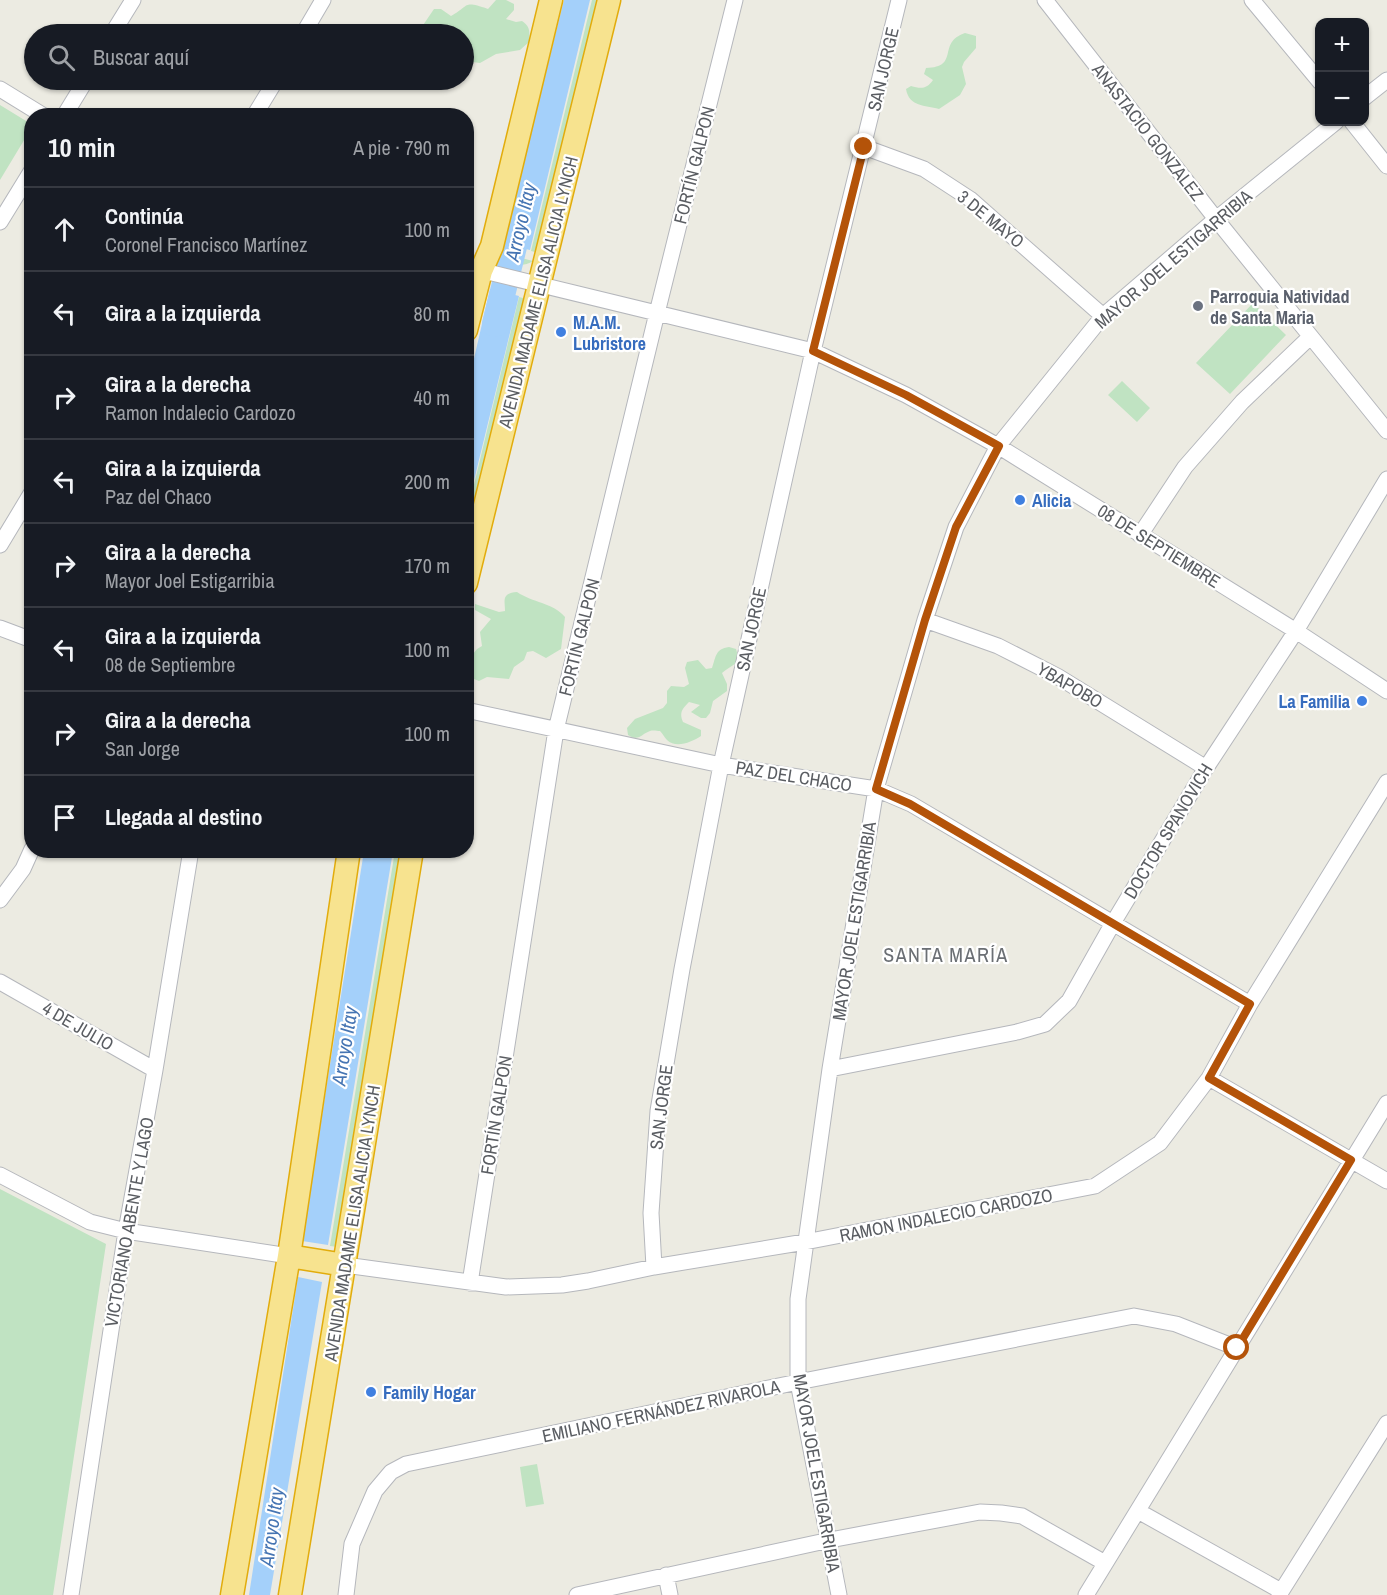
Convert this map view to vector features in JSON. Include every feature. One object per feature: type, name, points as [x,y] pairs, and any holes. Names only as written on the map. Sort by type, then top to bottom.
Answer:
[{"type":"highway","points":[[474,299],[481,271],[492,246],[551,0]]},
{"type":"highway","name":"AVENIDA MADAME ELISA ALICIA LYNCH","points":[[474,547],[533,284],[609,0]]},
{"type":"highway","points":[[232,1595],[293,1256],[348,858]]},
{"type":"highway","name":"AVENIDA MADAME ELISA ALICIA LYNCH","points":[[290,1595],[337,1263],[411,858]]},
{"type":"highway","name":"RAMON INDALECIO CARDOZO","points":[[293,1256],[337,1263]]},
{"type":"street","points":[[118,24],[132,0]]},
{"type":"street","points":[[309,24],[323,0]]},
{"type":"street","name":"FORTÍN GALPON","points":[[470,1283],[556,730],[735,0]]},
{"type":"street","name":"SAN JORGE","points":[[654,1267],[651,1213],[658,1111],[682,969],[721,765],[813,351],[899,0]]},
{"type":"street","name":"ANASTACIO GONZALEZ","points":[[1045,0],[1216,219],[1387,431]]},
{"type":"street","points":[[1252,0],[1315,76]]},
{"type":"street","points":[[1369,95],[1387,80]]},
{"type":"street","points":[[0,89],[31,108]]},
{"type":"street","points":[[69,108],[80,90]]},
{"type":"street","points":[[259,108],[270,90]]},
{"type":"street","name":"MAYOR JOEL ESTIGARRIBIA","points":[[840,1595],[798,1383],[798,1299],[830,1069],[876,789],[925,620],[956,527],[999,446],[1103,316],[1216,219],[1331,126]]},
{"type":"street","points":[[1355,126],[1387,166]]},
{"type":"street","name":"3 DE MAYO","points":[[864,147],[924,169],[970,199],[1103,316]]},
{"type":"street","points":[[0,222],[24,183]]},
{"type":"street","name":"08 DE SEPTIEMBRE","points":[[481,271],[813,351],[906,395],[999,446],[1296,631],[1387,691]]},
{"type":"street","points":[[1140,535],[1185,467],[1213,434],[1242,402],[1310,337]]},
{"type":"street","name":"DOCTOR SPANOVICH","points":[[830,1069],[1017,1032],[1045,1024],[1069,1001],[1206,768],[1296,631],[1387,479]]},
{"type":"street","points":[[0,545],[24,505]]},
{"type":"street","name":"YBAPOBO","points":[[925,620],[999,646],[1057,676],[1206,768]]},
{"type":"street","points":[[0,628],[24,637]]},
{"type":"street","name":"PAZ DEL CHACO","points":[[474,712],[721,765],[876,789],[910,804],[1250,1004]]},
{"type":"street","name":"RAMON INDALECIO CARDOZO","points":[[337,1263],[506,1287],[562,1285],[805,1242],[1095,1186],[1160,1143],[1209,1078],[1250,1004],[1387,782]]},
{"type":"street","points":[[0,900],[23,869],[28,858]]},
{"type":"street","name":"VICTORIANO ABENTE Y LAGO","points":[[71,1595],[126,1231],[190,858]]},
{"type":"street","name":"4 DE JULIO","points":[[0,982],[155,1070]]},
{"type":"street","points":[[1209,1078],[1387,1180]]},
{"type":"street","points":[[1086,1595],[1387,1102]]},
{"type":"street","points":[[0,1175],[90,1222],[126,1231],[293,1256]]},
{"type":"street","name":"EMILIANO FERNÁNDEZ RIVAROLA","points":[[346,1595],[352,1544],[371,1499],[378,1485],[391,1472],[406,1464],[1134,1316],[1176,1324],[1237,1348]]},
{"type":"street","points":[[1138,1511],[1280,1593],[1385,1433]]},
{"type":"street","points":[[577,1595],[830,1540],[980,1512],[1001,1513],[1029,1519],[1105,1563]]},
{"type":"street","points":[[666,1575],[669,1595]]},
{"type":"green space","points":[[496,0],[506,0],[514,4],[514,10],[506,19],[525,23],[528,27],[529,42],[520,50],[496,54],[480,63],[474,62],[474,24],[424,24],[434,9],[441,9],[451,16],[467,5],[488,9]]},
{"type":"green space","points":[[592,0],[601,0],[539,253],[531,251]]},
{"type":"green space","points":[[965,33],[976,36],[976,48],[962,67],[966,84],[960,95],[939,109],[923,106],[910,99],[906,89],[911,86],[926,87],[933,80],[924,74],[926,68],[943,64],[956,37]]},
{"type":"green space","points":[[0,105],[24,120],[24,140],[0,180]]},
{"type":"green space","points":[[498,252],[533,261],[520,265],[506,263],[498,259]]},
{"type":"green space","points":[[519,297],[527,299],[474,523],[474,485]]},
{"type":"green space","points":[[1253,303],[1286,335],[1230,394],[1196,363]]},
{"type":"green space","points":[[1122,381],[1150,408],[1137,422],[1108,395]]},
{"type":"green space","points":[[517,592],[548,605],[565,617],[561,649],[546,658],[533,651],[527,652],[524,660],[514,667],[509,679],[487,677],[479,681],[474,679],[474,653],[482,646],[480,632],[491,619],[475,610],[475,604],[499,612],[505,611],[506,596]]},
{"type":"green space","points":[[729,647],[736,649],[737,661],[722,673],[727,684],[727,691],[713,701],[706,718],[701,718],[691,712],[700,705],[689,702],[682,711],[683,722],[701,730],[701,736],[689,742],[675,744],[666,739],[660,731],[650,731],[637,738],[628,735],[627,728],[635,719],[663,708],[667,703],[667,691],[671,686],[684,687],[689,684],[685,668],[687,662],[698,660],[706,669],[712,668],[719,652]]},
{"type":"green space","points":[[394,858],[402,858],[338,1247],[330,1246]]},
{"type":"green space","points":[[0,1189],[106,1244],[53,1595],[0,1595]]},
{"type":"green space","points":[[537,1464],[544,1504],[526,1507],[520,1467]]},
{"type":"water","points":[[564,0],[590,0],[530,250],[503,244]]},
{"type":"water","points":[[490,289],[519,296],[474,480],[474,359]]},
{"type":"water","points":[[363,858],[392,858],[328,1245],[302,1241]]},
{"type":"water","points":[[298,1277],[322,1282],[270,1595],[249,1595]]},
{"type":"waterway","name":"Arroyo Itay","points":[[495,324],[522,214]]},
{"type":"place","name":"Parroquia Natividad de Santa Maria","points":[[1198,306]]},
{"type":"place","name":"M.A.M. Lubristore","points":[[561,332]]},
{"type":"place","name":"Alicia","points":[[1020,500]]},
{"type":"place","name":"La Familia","points":[[1362,701]]},
{"type":"place","name":"Family Hogar","points":[[371,1392]]},
{"type":"district","name":"SANTA MARÍA","points":[[946,954]]},
{"type":"route","points":[[864,147],[813,351],[906,395],[999,446],[956,527],[925,620],[876,789],[910,804],[1250,1004],[1209,1078],[1351,1160],[1237,1348]]}]
